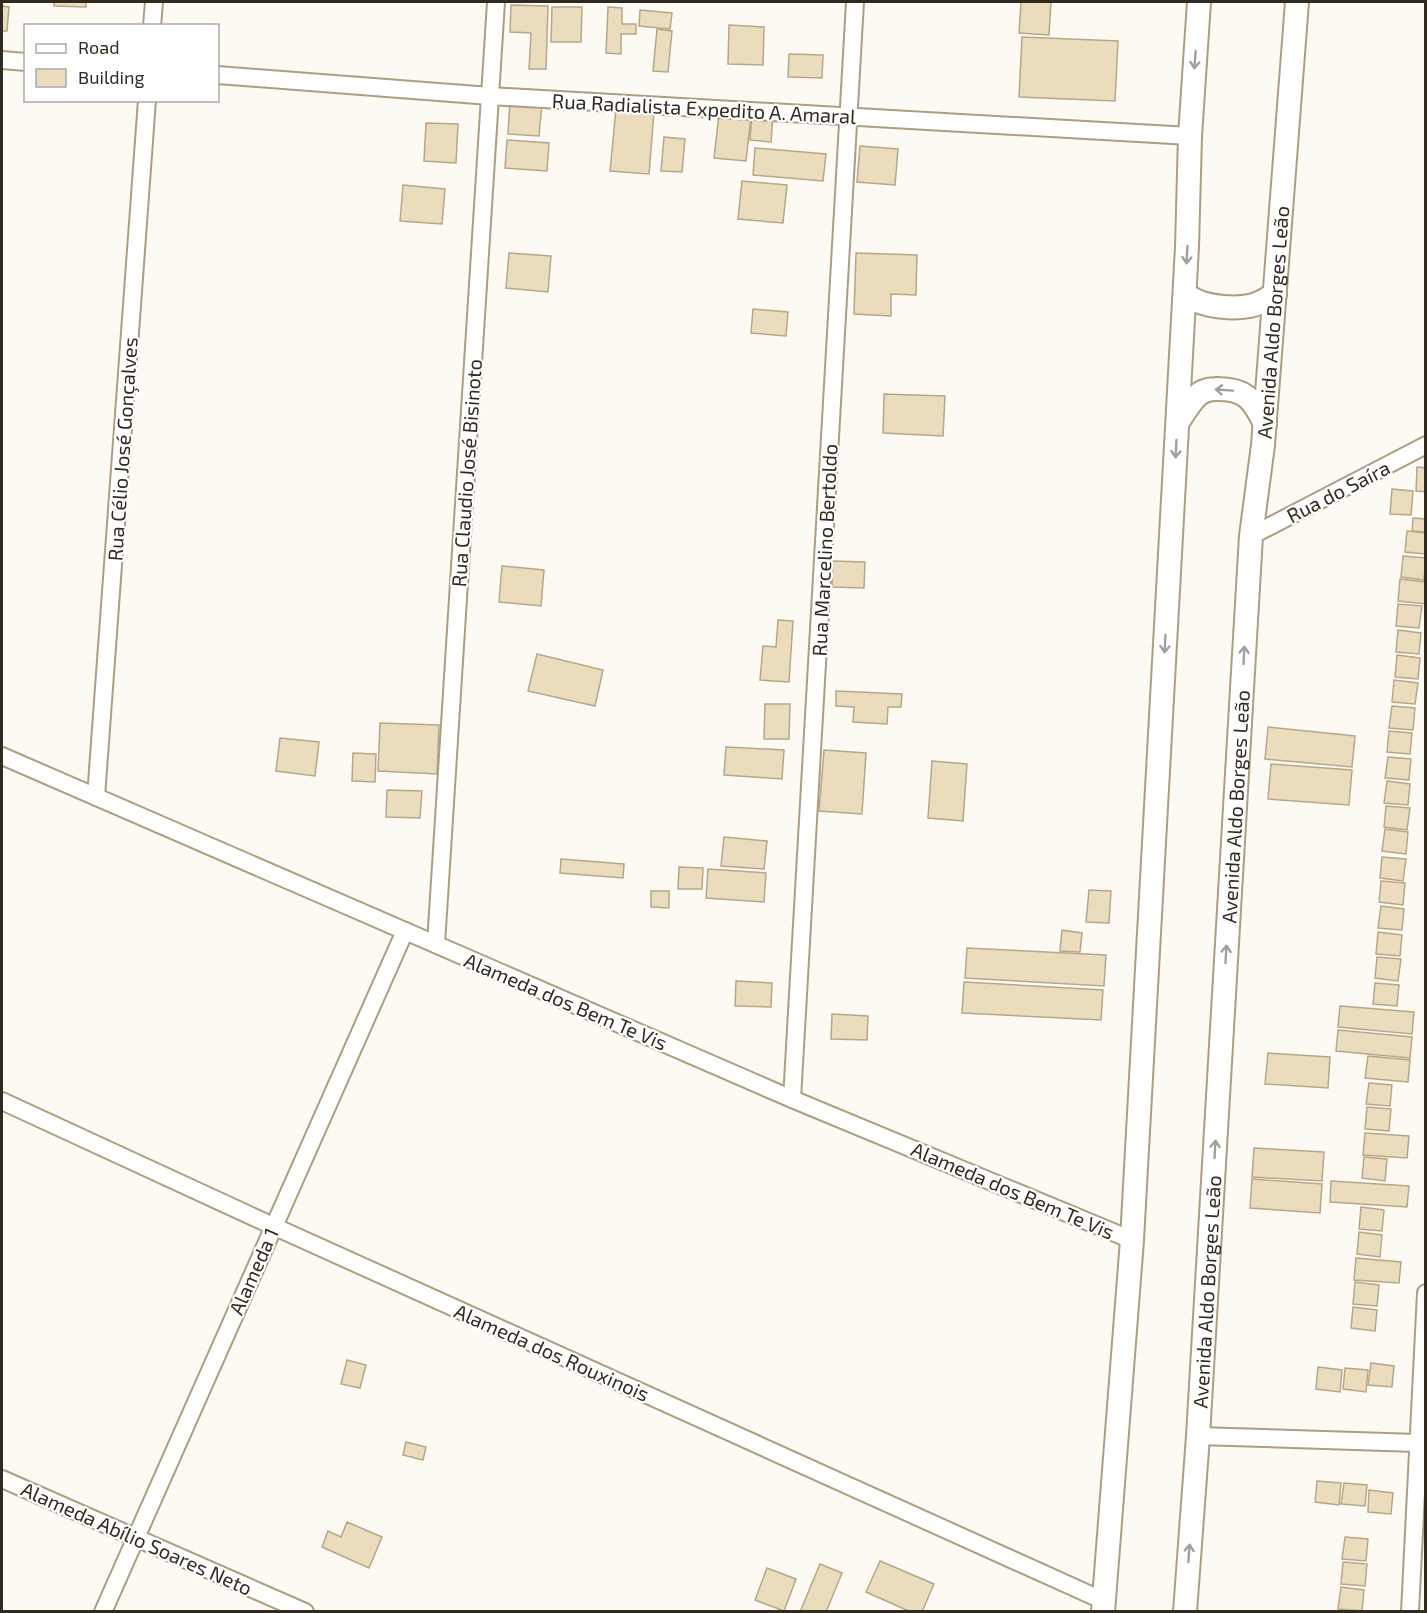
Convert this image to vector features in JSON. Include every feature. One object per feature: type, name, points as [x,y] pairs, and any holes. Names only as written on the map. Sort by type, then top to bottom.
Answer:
[{"type":"street","points":[[152,24],[154,2]]},
{"type":"street","name":"Rua Claudio José Bisinoto","points":[[436,944],[496,2]]},
{"type":"street","name":"Rua Marcelino Bertoldo","points":[[792,1099],[855,2]]},
{"type":"street","points":[[1104,1606],[1132,1240],[1199,2]]},
{"type":"street","name":"Avenida Aldo Borges Leão","points":[[1185,1611],[1198,1437],[1251,536],[1265,424],[1297,2]]},
{"type":"street","points":[[2,60],[24,62]]},
{"type":"street","name":"Rua Radialista Expedito A. Amaral","points":[[219,75],[490,96],[1191,136]]},
{"type":"street","name":"Rua Célio José Gonçalves","points":[[96,797],[147,102]]},
{"type":"street","points":[[1185,293],[1196,301],[1233,307],[1250,306],[1263,302],[1275,294]]},
{"type":"street","points":[[1178,422],[1198,394],[1211,389],[1228,388],[1245,394],[1257,407],[1265,424]]},
{"type":"street","name":"Rua do Saíra","points":[[1251,536],[1425,445]]},
{"type":"street","name":"Alameda dos Bem Te Vis","points":[[2,756],[792,1099],[1132,1240]]},
{"type":"street","name":"Alameda 1","points":[[103,1611],[405,931]]},
{"type":"street","name":"Alameda dos Rouxinois","points":[[2,1101],[1104,1606]]},
{"type":"street","points":[[1410,1611],[1421,1441],[1425,1293]]},
{"type":"street","points":[[1198,1437],[1421,1441]]},
{"type":"street","name":"Alameda Abílio Soares Neto","points":[[2,1479],[305,1611]]},
{"type":"building","points":[[54,2],[86,2],[86,7],[54,6]]},
{"type":"building","points":[[1021,2],[1051,2],[1049,35],[1019,33]]},
{"type":"building","points":[[511,5],[548,6],[546,69],[529,69],[531,33],[510,32]]},
{"type":"building","points":[[2,6],[9,7],[7,31],[2,31]]},
{"type":"building","points":[[552,7],[582,7],[581,42],[551,42]]},
{"type":"building","points":[[608,7],[622,8],[622,24],[636,24],[636,34],[621,34],[621,54],[606,53]]},
{"type":"building","points":[[640,10],[672,13],[670,29],[639,26]]},
{"type":"building","points":[[729,25],[764,27],[763,65],[728,64]]},
{"type":"building","points":[[657,29],[672,31],[668,72],[653,71]]},
{"type":"building","points":[[1022,37],[1118,41],[1115,101],[1019,97]]},
{"type":"building","points":[[789,54],[823,55],[822,78],[788,77]]},
{"type":"building","points":[[510,100],[542,103],[539,136],[508,134]]},
{"type":"building","points":[[616,109],[654,112],[649,174],[610,171]]},
{"type":"building","points":[[752,113],[773,115],[771,142],[750,140]]},
{"type":"building","points":[[719,114],[751,116],[746,161],[714,158]]},
{"type":"building","points":[[426,123],[458,124],[456,163],[424,161]]},
{"type":"building","points":[[664,137],[685,139],[682,172],[661,171]]},
{"type":"building","points":[[507,140],[549,143],[547,171],[505,168]]},
{"type":"building","points":[[860,146],[898,149],[895,185],[857,182]]},
{"type":"building","points":[[755,148],[826,154],[823,181],[753,175]]},
{"type":"building","points":[[742,181],[787,185],[783,223],[738,219]]},
{"type":"building","points":[[403,185],[445,189],[442,224],[400,221]]},
{"type":"building","points":[[509,253],[551,256],[548,292],[506,288]]},
{"type":"building","points":[[856,253],[917,255],[916,295],[891,294],[891,316],[854,314]]},
{"type":"building","points":[[753,309],[788,312],[786,336],[751,333]]},
{"type":"building","points":[[884,394],[945,396],[943,436],[883,433]]},
{"type":"building","points":[[1417,467],[1426,468],[1426,492],[1416,491]]},
{"type":"building","points":[[1392,489],[1413,491],[1411,515],[1390,514]]},
{"type":"building","points":[[1413,518],[1426,519],[1426,532],[1412,531]]},
{"type":"building","points":[[1407,531],[1426,533],[1426,554],[1405,552]]},
{"type":"building","points":[[1403,556],[1426,558],[1424,580],[1401,577]]},
{"type":"building","points":[[833,561],[865,562],[864,588],[832,587]]},
{"type":"building","points":[[502,566],[544,570],[541,606],[499,602]]},
{"type":"building","points":[[1400,579],[1426,582],[1426,604],[1398,601]]},
{"type":"building","points":[[1398,604],[1422,606],[1419,628],[1396,626]]},
{"type":"building","points":[[778,620],[793,621],[789,682],[760,680],[763,646],[776,647]]},
{"type":"building","points":[[1398,630],[1421,633],[1419,654],[1396,652]]},
{"type":"building","points":[[537,654],[603,670],[595,706],[528,691]]},
{"type":"building","points":[[1397,655],[1420,658],[1418,679],[1395,677]]},
{"type":"building","points":[[1394,680],[1418,683],[1415,704],[1392,702]]},
{"type":"building","points":[[836,691],[902,694],[901,707],[888,707],[887,724],[853,722],[854,707],[836,706]]},
{"type":"building","points":[[765,704],[790,704],[789,739],[764,739]]},
{"type":"building","points":[[1392,706],[1415,708],[1413,730],[1389,728]]},
{"type":"building","points":[[380,723],[439,725],[437,774],[378,771]]},
{"type":"building","points":[[1268,727],[1355,736],[1352,767],[1265,759]]},
{"type":"building","points":[[1389,731],[1412,733],[1410,754],[1387,752]]},
{"type":"building","points":[[280,738],[319,742],[315,776],[276,771]]},
{"type":"building","points":[[726,747],[784,750],[782,779],[724,775]]},
{"type":"building","points":[[824,750],[866,753],[862,814],[819,811]]},
{"type":"building","points":[[353,753],[376,754],[375,782],[352,781]]},
{"type":"building","points":[[1388,757],[1411,759],[1409,780],[1385,778]]},
{"type":"building","points":[[932,761],[967,764],[963,821],[928,818]]},
{"type":"building","points":[[1271,764],[1352,770],[1349,805],[1268,799]]},
{"type":"building","points":[[1387,781],[1410,784],[1408,805],[1384,803]]},
{"type":"building","points":[[387,790],[422,791],[420,818],[386,817]]},
{"type":"building","points":[[1386,806],[1410,808],[1407,830],[1384,827]]},
{"type":"building","points":[[1385,829],[1408,832],[1406,854],[1382,851]]},
{"type":"building","points":[[724,837],[767,841],[764,869],[721,866]]},
{"type":"building","points":[[1382,857],[1406,859],[1403,881],[1380,878]]},
{"type":"building","points":[[561,859],[624,864],[623,878],[560,873]]},
{"type":"building","points":[[679,867],[703,868],[702,889],[678,889]]},
{"type":"building","points":[[708,869],[766,873],[764,902],[706,898]]},
{"type":"building","points":[[1381,881],[1405,883],[1403,905],[1379,902]]},
{"type":"building","points":[[1089,890],[1111,891],[1109,923],[1086,922]]},
{"type":"building","points":[[651,891],[669,891],[669,908],[651,907]]},
{"type":"building","points":[[1381,906],[1404,909],[1402,930],[1378,928]]},
{"type":"building","points":[[1062,930],[1082,933],[1080,952],[1060,951]]},
{"type":"building","points":[[1378,932],[1402,935],[1400,956],[1376,954]]},
{"type":"building","points":[[967,948],[1106,955],[1104,986],[965,978]]},
{"type":"building","points":[[1377,957],[1401,959],[1398,981],[1375,978]]},
{"type":"building","points":[[736,981],[772,983],[771,1007],[735,1006]]},
{"type":"building","points":[[964,982],[1103,990],[1101,1020],[962,1013]]},
{"type":"building","points":[[1375,983],[1399,985],[1397,1006],[1373,1004]]},
{"type":"building","points":[[1340,1006],[1414,1012],[1412,1034],[1338,1027]]},
{"type":"building","points":[[832,1014],[868,1016],[867,1040],[831,1039]]},
{"type":"building","points":[[1338,1030],[1412,1037],[1410,1058],[1336,1051]]},
{"type":"building","points":[[1268,1053],[1330,1057],[1328,1088],[1265,1084]]},
{"type":"building","points":[[1368,1056],[1410,1060],[1408,1082],[1365,1078]]},
{"type":"building","points":[[1369,1083],[1392,1085],[1390,1106],[1366,1104]]},
{"type":"building","points":[[1367,1107],[1391,1109],[1389,1131],[1365,1129]]},
{"type":"building","points":[[1365,1133],[1409,1136],[1407,1158],[1363,1155]]},
{"type":"building","points":[[1254,1148],[1324,1152],[1322,1181],[1252,1177]]},
{"type":"building","points":[[1364,1157],[1387,1159],[1385,1181],[1362,1178]]},
{"type":"building","points":[[1252,1179],[1322,1184],[1320,1213],[1250,1208]]},
{"type":"building","points":[[1331,1181],[1409,1186],[1407,1207],[1330,1202]]},
{"type":"building","points":[[1361,1207],[1384,1210],[1382,1231],[1359,1229]]},
{"type":"building","points":[[1359,1232],[1382,1235],[1380,1257],[1357,1254]]},
{"type":"building","points":[[1356,1258],[1401,1262],[1399,1283],[1354,1280]]},
{"type":"building","points":[[1355,1282],[1379,1285],[1377,1306],[1353,1304]]},
{"type":"building","points":[[1353,1307],[1377,1310],[1375,1331],[1351,1328]]},
{"type":"building","points":[[347,1360],[366,1365],[360,1388],[341,1384]]},
{"type":"building","points":[[1371,1363],[1394,1366],[1392,1387],[1368,1385]]},
{"type":"building","points":[[1318,1367],[1342,1370],[1340,1392],[1316,1389]]},
{"type":"building","points":[[1345,1368],[1368,1370],[1366,1392],[1343,1389]]},
{"type":"building","points":[[406,1442],[426,1447],[423,1460],[403,1455]]},
{"type":"building","points":[[1317,1481],[1341,1483],[1339,1505],[1315,1502]]},
{"type":"building","points":[[1344,1483],[1367,1485],[1365,1506],[1341,1504]]},
{"type":"building","points":[[1369,1490],[1393,1493],[1391,1514],[1368,1512]]},
{"type":"building","points":[[347,1522],[382,1537],[369,1568],[322,1547],[328,1531],[341,1537]]},
{"type":"building","points":[[1345,1537],[1368,1539],[1366,1561],[1342,1559]]},
{"type":"building","points":[[880,1561],[934,1584],[922,1612],[911,1612],[866,1592]]},
{"type":"building","points":[[1343,1562],[1367,1564],[1365,1586],[1341,1584]]},
{"type":"building","points":[[820,1564],[842,1573],[826,1612],[800,1612]]},
{"type":"building","points":[[767,1568],[796,1579],[784,1611],[755,1600]]},
{"type":"building","points":[[1341,1587],[1364,1590],[1362,1611],[1338,1609]]}]
